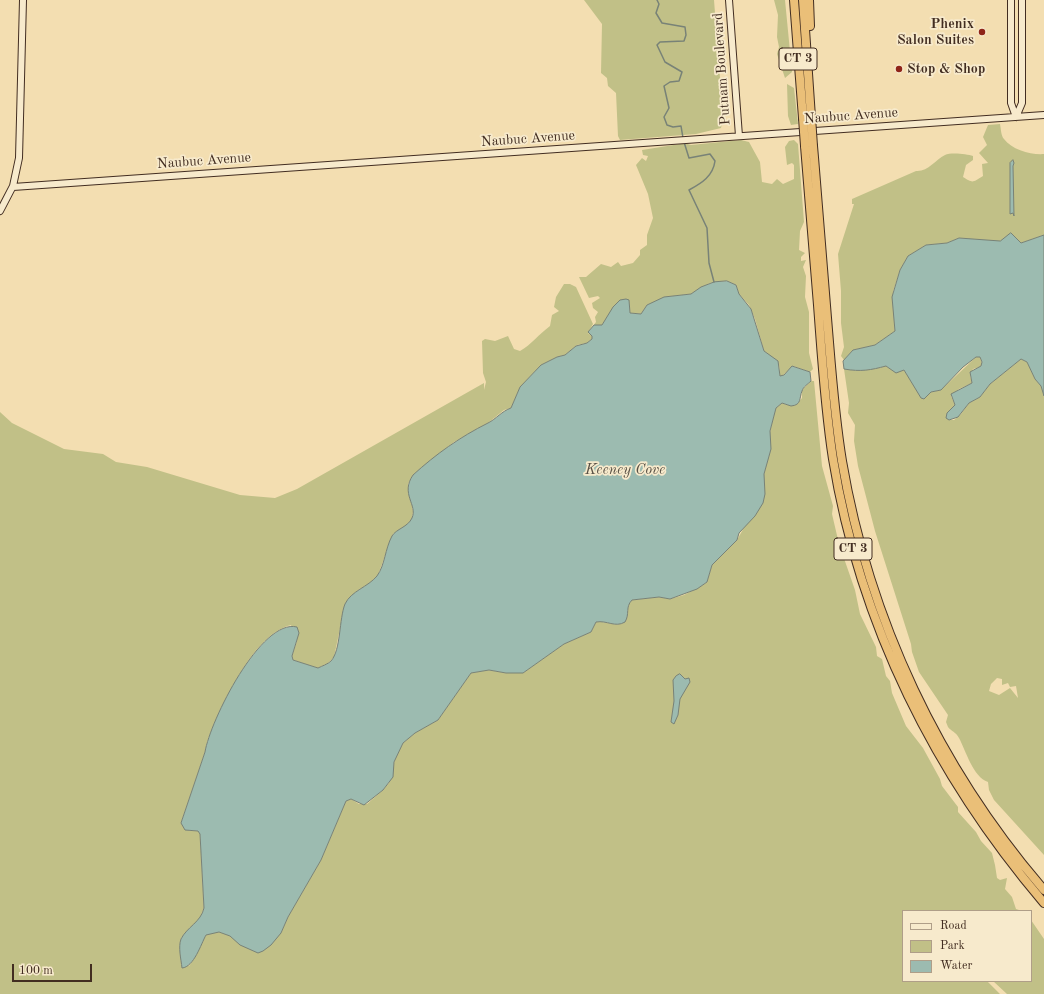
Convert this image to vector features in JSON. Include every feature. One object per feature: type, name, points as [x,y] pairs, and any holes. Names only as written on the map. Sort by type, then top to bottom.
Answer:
[{"type":"highway","name":"CT 3","points":[[794,0],[807,117],[823,374],[831,445],[844,514],[866,592],[882,638],[903,686],[942,761],[991,837],[1044,903]]},
{"type":"highway","name":"CT 3","points":[[802,0],[806,52],[807,117]]},
{"type":"highway","points":[[806,52],[809,38],[809,0]]},
{"type":"highway","name":"CT 3","points":[[809,146],[837,430],[851,507],[870,579],[904,668],[943,747],[997,831],[1044,890]]},
{"type":"main road","points":[[0,212],[13,187],[20,153],[23,0]]},
{"type":"main road","name":"Putnam Boulevard","points":[[729,0],[739,136]]},
{"type":"main road","points":[[1011,0],[1011,103],[1016,117]]},
{"type":"main road","points":[[1016,117],[1021,110],[1022,103],[1022,0]]},
{"type":"main road","name":"Naubuc Avenue","points":[[13,187],[1044,115]]},
{"type":"green space","points":[[584,0],[714,0],[720,78],[725,110],[721,128],[696,134],[620,140],[618,136],[616,93],[608,86],[607,78],[601,73],[602,24]]},
{"type":"green space","points":[[774,0],[785,0],[792,72],[785,78],[777,54],[779,47],[777,37],[778,15]]},
{"type":"green space","points":[[787,84],[794,88],[798,124],[791,125],[788,116]]},
{"type":"green space","points":[[1000,124],[1003,138],[1007,143],[1028,153],[1044,154],[1044,235],[1021,243],[1017,240],[1000,242],[959,238],[947,243],[926,245],[908,256],[900,270],[893,292],[895,331],[875,345],[853,350],[844,360],[841,356],[844,347],[841,323],[841,291],[838,254],[854,204],[852,204],[852,199],[916,171],[924,170],[941,157],[948,154],[973,156],[973,160],[966,165],[963,177],[971,181],[977,180],[983,176],[982,164],[988,163],[979,153],[987,145],[983,137],[988,125]]},
{"type":"green space","points":[[741,140],[749,142],[760,162],[762,182],[772,184],[777,179],[783,184],[794,179],[794,165],[792,163],[787,165],[785,147],[789,141],[794,140],[798,144],[804,222],[800,231],[799,250],[805,253],[801,257],[801,261],[806,260],[803,267],[806,276],[805,297],[809,312],[809,353],[813,369],[810,372],[793,366],[782,376],[780,376],[779,365],[764,351],[755,319],[749,305],[739,294],[736,285],[727,281],[710,283],[691,294],[667,297],[647,305],[641,314],[630,313],[629,302],[620,300],[602,325],[593,326],[596,322],[595,317],[598,312],[593,308],[592,303],[600,298],[598,296],[589,298],[579,277],[586,277],[601,264],[611,267],[618,262],[621,266],[633,263],[640,255],[640,250],[647,245],[647,235],[653,218],[648,194],[636,165],[642,158],[646,161],[648,156],[643,155],[642,150],[680,144],[681,142],[691,145]]},
{"type":"green space","points":[[564,284],[570,284],[576,287],[593,324],[588,333],[592,336],[592,339],[587,343],[577,345],[565,355],[557,357],[541,365],[520,387],[511,408],[504,410],[488,423],[454,442],[413,475],[408,484],[413,511],[412,520],[409,524],[393,534],[378,575],[370,583],[357,591],[345,605],[334,657],[328,663],[318,668],[293,660],[292,656],[297,641],[291,625],[277,631],[263,642],[251,657],[229,692],[207,742],[181,823],[190,831],[199,831],[200,833],[204,908],[200,918],[181,938],[180,954],[189,966],[203,939],[211,932],[223,933],[230,936],[254,951],[281,933],[288,917],[321,860],[346,801],[351,799],[359,804],[367,804],[383,790],[389,783],[395,759],[403,743],[415,733],[438,720],[471,673],[489,670],[506,673],[523,673],[564,644],[591,632],[596,622],[616,624],[623,623],[629,603],[632,600],[659,597],[670,599],[684,595],[707,582],[712,565],[737,540],[746,524],[755,516],[764,498],[764,474],[770,450],[769,437],[776,408],[782,403],[787,405],[796,405],[802,398],[802,390],[811,381],[814,381],[822,466],[833,506],[832,514],[839,544],[855,590],[860,614],[876,647],[877,656],[882,659],[886,676],[890,681],[892,693],[906,726],[923,748],[940,779],[942,786],[958,807],[958,812],[992,853],[997,878],[1000,880],[1007,878],[1005,889],[1012,897],[1016,909],[1019,910],[902,910],[902,982],[988,982],[1000,994],[0,994],[0,412],[12,423],[64,449],[103,454],[116,462],[147,467],[240,495],[275,498],[297,489],[484,383],[484,390],[486,382],[483,373],[482,341],[485,339],[495,341],[508,336],[514,349],[520,351],[524,349],[550,326],[552,315],[559,311],[554,307],[556,297]]},
{"type":"green space","points":[[976,357],[980,357],[982,364],[980,367],[973,369],[970,375],[972,383],[959,389],[951,396],[955,405],[947,413],[949,420],[954,420],[961,414],[969,403],[980,397],[990,384],[1021,359],[1027,362],[1035,379],[1041,386],[1044,396],[1044,855],[994,800],[989,790],[988,782],[978,775],[970,763],[958,736],[948,727],[946,722],[948,715],[919,672],[875,531],[858,466],[854,441],[855,425],[848,413],[849,403],[844,369],[861,370],[886,366],[895,371],[904,370],[923,399],[931,392],[941,390]],"holes":[[[997,678],[1002,679],[1002,685],[1008,683],[1010,687],[1016,686],[1018,698],[1010,688],[999,695],[989,691],[991,684]]]},
{"type":"green space","points":[[1032,921],[1044,939],[1044,994],[1007,994],[994,982],[1032,982]]},
{"type":"water","points":[[1013,160],[1014,216],[1013,213],[1010,214],[1010,163]]},
{"type":"water","points":[[1011,233],[1021,243],[1044,235],[1044,396],[1041,386],[1035,379],[1027,362],[1021,359],[990,384],[980,397],[969,403],[958,417],[949,420],[946,418],[947,413],[955,405],[951,394],[972,383],[970,372],[981,366],[982,362],[980,357],[976,357],[963,367],[941,390],[931,392],[924,399],[921,398],[904,370],[896,373],[886,366],[866,370],[844,369],[843,361],[853,350],[875,345],[895,331],[892,297],[900,270],[908,256],[926,245],[947,243],[959,238],[1000,241]]},
{"type":"water","name":"Keeney Cove","points":[[727,281],[736,285],[739,294],[751,309],[764,351],[778,361],[780,376],[784,375],[792,366],[810,372],[811,381],[804,387],[799,403],[791,406],[782,403],[776,408],[770,431],[771,449],[764,474],[765,494],[763,503],[755,516],[739,533],[737,540],[712,565],[707,582],[697,589],[670,599],[659,597],[632,600],[629,605],[625,622],[621,624],[614,624],[596,622],[591,632],[564,644],[523,673],[506,673],[489,670],[471,673],[438,720],[415,733],[403,743],[394,762],[393,777],[383,790],[364,805],[351,799],[346,801],[321,860],[288,917],[281,933],[271,945],[258,953],[240,945],[230,936],[219,932],[206,935],[194,959],[186,967],[182,968],[180,949],[181,939],[200,917],[204,908],[200,834],[198,831],[185,830],[181,823],[216,718],[239,674],[253,654],[268,638],[283,629],[297,627],[299,633],[292,656],[293,660],[318,668],[330,662],[337,650],[345,604],[355,592],[377,576],[382,567],[392,536],[408,524],[412,518],[413,508],[408,488],[409,482],[413,475],[449,446],[511,408],[520,387],[541,365],[557,357],[565,355],[576,346],[587,343],[592,339],[592,336],[588,332],[594,325],[602,325],[613,307],[620,300],[629,300],[630,313],[641,314],[647,305],[664,297],[691,294],[701,287],[714,282]]},
{"type":"water","points":[[680,674],[685,679],[689,678],[690,682],[680,699],[678,715],[674,724],[671,722],[674,701],[673,680]]},
{"type":"waterway","points":[[657,0],[659,4],[656,13],[662,23],[685,27],[686,35],[684,41],[660,42],[657,45],[665,62],[682,72],[679,81],[670,82],[664,86],[669,108],[664,117],[667,125],[673,127],[681,126],[683,138]]},
{"type":"waterway","points":[[684,142],[689,158],[710,154],[715,161],[709,175],[698,185],[689,190],[707,228],[709,263],[714,282]]},
{"type":"place","name":"Phenix Salon Suites","points":[[982,32]]},
{"type":"place","name":"Stop & Shop","points":[[899,69]]}]
